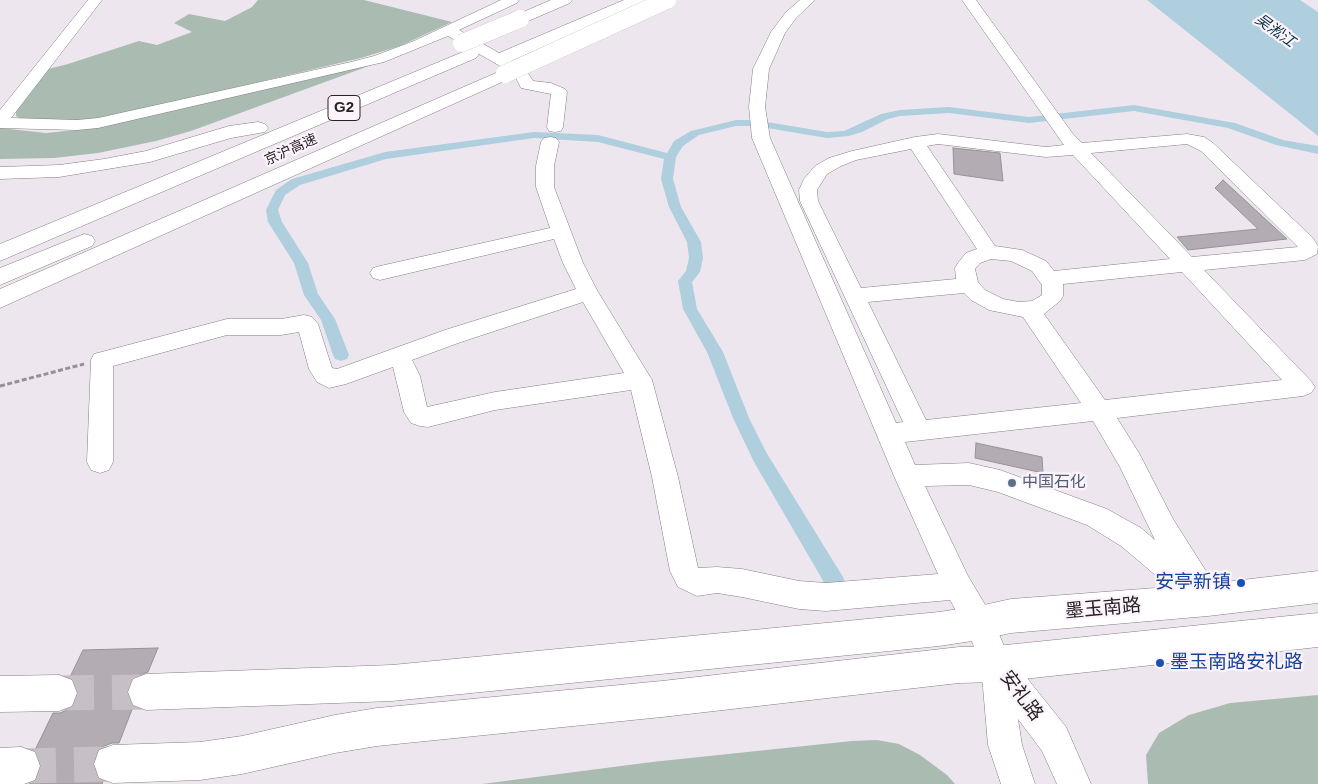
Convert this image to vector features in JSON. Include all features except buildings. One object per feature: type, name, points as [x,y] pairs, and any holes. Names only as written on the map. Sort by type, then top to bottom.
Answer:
[{"type":"main road","points":[[0,299],[319,156],[486,56],[564,0]]},
{"type":"main road","name":"京沪高速","points":[[0,278],[272,158],[486,56],[598,0]]},
{"type":"main road","name":"京沪高速","points":[[0,253],[218,161],[486,56],[637,0]]},
{"type":"main road","points":[[0,235],[258,128],[667,0]]},
{"type":"main road","points":[[0,173],[59,170],[104,165],[150,156],[229,132],[258,128]]},
{"type":"main road","name":"墨玉南路","points":[[146,692],[392,683],[939,629],[1011,616],[1208,600],[1318,587]]},
{"type":"main road","points":[[113,764],[200,762],[377,727],[653,700],[959,665],[996,664],[1318,630]]},
{"type":"main road","points":[[0,694],[59,693]]},
{"type":"street","points":[[0,122],[95,0]]},
{"type":"street","points":[[0,122],[78,125],[138,115],[379,59],[420,44],[512,0]]},
{"type":"street","points":[[808,0],[791,16],[769,48],[761,69],[757,106],[759,124],[766,150],[907,476],[958,586],[979,623],[996,664]]},
{"type":"street","points":[[889,434],[1303,387],[1062,131],[969,0]]},
{"type":"street","points":[[449,30],[520,71],[527,85],[551,88],[558,92],[558,108],[543,178],[547,195],[588,293],[640,380],[665,477],[684,571],[688,578],[697,582],[717,580],[742,583],[799,595],[826,597],[958,586]]},
{"type":"street","points":[[919,430],[809,202],[808,190],[821,170],[836,162],[852,156],[938,139],[1030,151],[1078,149],[1179,139],[1198,141],[1207,146],[1310,249],[1305,253],[1050,278]]},
{"type":"street","points":[[916,142],[989,252]]},
{"type":"street","points":[[380,273],[503,246],[561,231]]},
{"type":"street","points":[[989,252],[1006,252],[1024,258],[1039,266],[1050,278],[1054,290],[1052,296],[1044,305],[1029,310],[997,305],[978,295],[969,285],[965,274],[968,262],[973,258],[989,252]]},
{"type":"street","points":[[855,296],[969,285]]},
{"type":"street","points":[[100,462],[102,360],[227,327],[281,326],[304,323],[310,330],[321,369],[329,379],[355,372],[399,355],[588,293]]},
{"type":"street","points":[[1029,310],[1099,410],[1130,461],[1163,528],[1208,600]]},
{"type":"street","points":[[399,355],[408,376],[416,412],[420,416],[428,417],[495,401],[640,380]]},
{"type":"street","points":[[907,476],[969,474],[1000,481],[1097,517],[1131,537],[1208,600]]},
{"type":"street","name":"安礼路","points":[[996,664],[1004,745],[1018,784]]},
{"type":"street","name":"安礼路","points":[[996,664],[1054,740],[1074,784]]},
{"type":"path","points":[[0,386],[102,360]]},
{"type":"green space","points":[[258,0],[364,0],[452,22],[400,46],[361,58],[106,118],[89,121],[21,119],[16,116],[16,108],[48,69],[139,41],[157,45],[192,32],[174,23],[189,14],[225,21],[252,7]]},
{"type":"green space","points":[[377,63],[191,131],[156,141],[98,153],[54,158],[0,159],[0,128],[46,133],[87,129]]},
{"type":"green space","points":[[1318,695],[1318,784],[1148,784],[1146,755],[1159,733],[1189,715],[1230,703]]},
{"type":"green space","points":[[877,740],[899,744],[920,755],[947,775],[955,784],[482,784],[652,762]]},
{"type":"water","name":"吴淞江","points":[[1147,0],[1300,0],[1318,12],[1318,136]]},
{"type":"waterway","points":[[670,157],[678,144],[695,133],[736,123],[755,123],[827,135],[845,134],[858,130],[885,116],[900,113],[949,110],[1029,120],[1134,108],[1231,125],[1280,143],[1318,150]]},
{"type":"waterway","points":[[341,355],[328,319],[311,295],[301,263],[275,222],[272,210],[275,202],[280,193],[296,182],[385,156],[534,135],[598,139],[670,157]]},
{"type":"waterway","points":[[670,157],[667,179],[675,207],[694,242],[696,258],[693,272],[685,281],[690,309],[715,352],[741,418],[760,457],[836,584]]},
{"type":"tunnel","points":[[59,693],[146,692]]},
{"type":"tunnel","points":[[21,766],[113,764]]},
{"type":"place","name":"中国石化","points":[[1012,483]]},
{"type":"place","name":"安亭新镇","points":[[1241,583]]},
{"type":"place","name":"墨玉南路安礼路","points":[[1160,663]]}]
